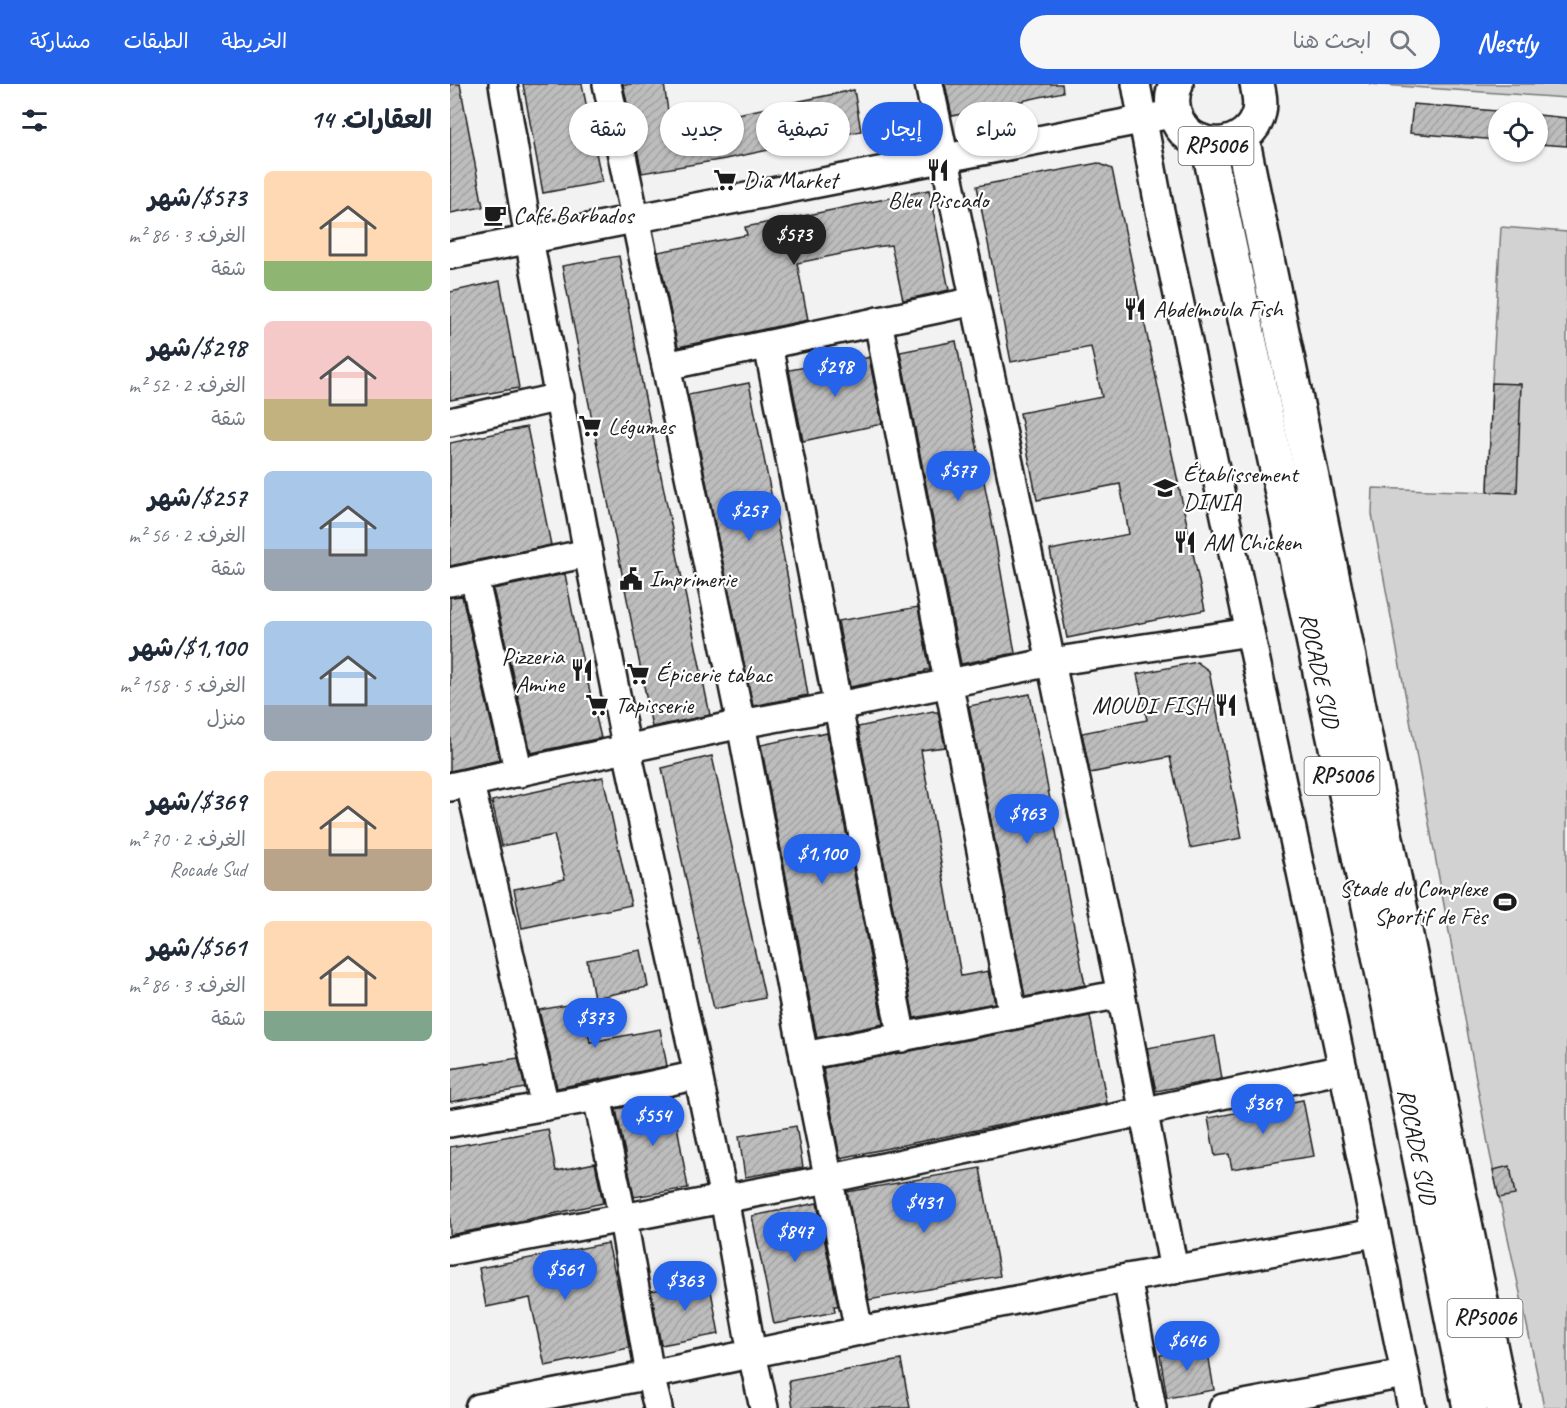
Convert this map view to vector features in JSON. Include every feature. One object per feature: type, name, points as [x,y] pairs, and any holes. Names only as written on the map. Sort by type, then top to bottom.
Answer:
[{"type":"highway","name":"RP5006","points":[[1164,106],[1187,134],[1197,141],[1208,145],[1226,144],[1242,137],[1252,127],[1259,113],[1260,99],[1257,84]]},
{"type":"highway","name":"ROCADE SUD","points":[[1242,137],[1503,1408]]},
{"type":"highway","name":"ROCADE SUD","points":[[1208,145],[1355,836],[1470,1408]]},
{"type":"street","points":[[503,84],[588,553],[627,750],[698,1075],[764,1408]]},
{"type":"street","points":[[607,84],[741,724],[859,1331]]},
{"type":"street","points":[[929,84],[1121,994],[1174,1270]]},
{"type":"street","points":[[1136,84],[1164,106]]},
{"type":"street","points":[[450,255],[945,158],[1164,106]]},
{"type":"street","points":[[1164,106],[1159,206],[1343,1069],[1412,1408]]},
{"type":"street","points":[[666,366],[975,301]]},
{"type":"street","points":[[878,321],[1013,1015]]},
{"type":"street","points":[[768,345],[902,1038]]},
{"type":"street","points":[[450,422],[560,397]]},
{"type":"street","points":[[519,774],[462,580],[588,553]]},
{"type":"street","points":[[544,1107],[460,786],[741,724],[948,682],[1051,662],[1250,632]]},
{"type":"street","points":[[804,1056],[1121,994]]},
{"type":"street","points":[[450,1251],[828,1179],[1343,1069]]},
{"type":"street","points":[[450,1123],[597,1097],[698,1075]]},
{"type":"street","points":[[597,1097],[623,1219],[650,1375],[658,1408]]},
{"type":"street","points":[[479,1408],[1127,1278],[1375,1233]]},
{"type":"street","points":[[1127,1278],[1152,1408]]},
{"type":"street","points":[[1223,1408],[1404,1374]]},
{"type":"shaded area","points":[[1369,84],[1567,84],[1567,98]]},
{"type":"shaded area","name":"Stade du Complexe Sportif de Fès","points":[[1501,227],[1567,232],[1567,1408],[1544,1408],[1489,1149],[1372,514],[1373,488],[1488,492]]},
{"type":"building","points":[[450,84],[460,84],[483,207],[450,213]]},
{"type":"building","points":[[523,84],[582,84],[586,102],[569,102],[569,156],[597,156],[602,182],[543,193]]},
{"type":"building","points":[[623,84],[664,84],[667,102],[660,102],[660,156],[740,156],[642,173],[638,156],[648,156],[648,102],[627,102]]},
{"type":"building","points":[[945,84],[1062,84],[1063,92],[1017,102],[955,102],[955,115],[952,116]]},
{"type":"building","points":[[854,90],[861,131],[850,133],[850,102],[796,102]]},
{"type":"building","points":[[1413,104],[1488,110],[1488,139],[1410,133]]},
{"type":"building","points":[[756,110],[756,153],[744,155],[744,113]]},
{"type":"building","points":[[1548,116],[1567,118],[1567,146],[1548,145]]},
{"type":"building","points":[[1098,163],[1112,169],[1205,610],[1067,638],[1050,550],[1129,534],[1120,484],[1037,500],[1020,413],[1102,397],[1091,347],[1011,362],[977,186]]},
{"type":"building","points":[[929,190],[949,290],[903,300],[891,245],[797,263],[808,320],[678,347],[658,252],[747,235],[745,227]]},
{"type":"building","points":[[619,256],[643,388],[710,715],[652,727],[562,266]]},
{"type":"building","points":[[500,281],[519,388],[450,400],[450,292]]},
{"type":"building","points":[[956,341],[994,532],[1015,653],[961,664],[900,352]]},
{"type":"building","points":[[863,357],[863,359],[869,357],[882,424],[803,441],[789,370]]},
{"type":"building","points":[[749,383],[787,574],[808,695],[753,706],[688,395]]},
{"type":"building","points":[[1492,383],[1521,384],[1517,493],[1488,492]]},
{"type":"building","points":[[527,427],[551,545],[450,566],[450,443]]},
{"type":"building","points":[[565,574],[601,738],[531,753],[493,589]]},
{"type":"building","points":[[462,596],[500,760],[450,771],[450,597]]},
{"type":"building","points":[[918,607],[930,670],[850,687],[838,621]]},
{"type":"building","points":[[1197,662],[1209,671],[1242,838],[1190,848],[1170,757],[1090,773],[1082,733],[1147,720],[1137,674]]},
{"type":"building","points":[[1030,694],[1085,985],[1025,997],[969,706]]},
{"type":"building","points":[[933,711],[938,712],[945,747],[921,750],[961,976],[988,971],[995,1003],[914,1018],[858,727]]},
{"type":"building","points":[[818,733],[818,735],[827,733],[883,1024],[817,1038],[761,745]]},
{"type":"building","points":[[712,756],[765,998],[714,1009],[662,768]]},
{"type":"building","points":[[603,777],[631,905],[522,928],[514,889],[565,879],[554,835],[502,846],[492,801]]},
{"type":"building","points":[[641,950],[648,987],[594,998],[587,960]]},
{"type":"building","points":[[583,1002],[590,1042],[660,1029],[667,1066],[557,1088],[539,1010]]},
{"type":"building","points":[[1090,1016],[1107,1103],[840,1158],[823,1068]]},
{"type":"building","points":[[1215,1036],[1222,1079],[1156,1091],[1147,1048]]},
{"type":"building","points":[[518,1058],[525,1088],[450,1102],[450,1069]]},
{"type":"building","points":[[672,1097],[688,1188],[634,1197],[616,1109]]},
{"type":"building","points":[[1303,1100],[1314,1156],[1232,1169],[1229,1154],[1215,1156],[1208,1118]]},
{"type":"building","points":[[796,1126],[803,1167],[745,1177],[739,1136]]},
{"type":"building","points":[[548,1129],[556,1171],[595,1163],[603,1203],[450,1235],[450,1147]]},
{"type":"building","points":[[1510,1166],[1515,1195],[1499,1198],[1493,1170]]},
{"type":"building","points":[[980,1168],[1000,1276],[869,1300],[847,1192]]},
{"type":"building","points":[[817,1203],[838,1306],[834,1306],[835,1312],[774,1324],[752,1216]]},
{"type":"building","points":[[608,1243],[629,1348],[545,1366],[530,1298],[486,1307],[479,1268]]},
{"type":"building","points":[[709,1280],[719,1334],[661,1345],[651,1291]]},
{"type":"building","points":[[1207,1347],[1214,1390],[1167,1398],[1160,1355]]},
{"type":"building","points":[[901,1360],[910,1408],[793,1408],[789,1381]]},
{"type":"place","name":"Bleu Piscado","points":[[938,170]]},
{"type":"place","name":"Dia Market","points":[[725,180]]},
{"type":"place","name":"Café Barbados","points":[[495,215]]},
{"type":"place","name":"Abdelmoula Fish","points":[[1135,309]]},
{"type":"place","name":"Légumes","points":[[590,426]]},
{"type":"place","name":"Établissement DINIA","points":[[1165,488]]},
{"type":"place","name":"AM Chicken","points":[[1185,542]]},
{"type":"place","name":"Imprimerie","points":[[631,579]]},
{"type":"place","name":"Pizzeria Amine","points":[[582,670]]},
{"type":"place","name":"Épicerie tabac","points":[[638,674]]},
{"type":"place","name":"Tapisserie","points":[[597,705]]},
{"type":"place","name":"MOUDI FISH","points":[[1226,705]]},
{"type":"place","name":"Stade du Complexe Sportif de Fès","points":[[1505,902]]}]
